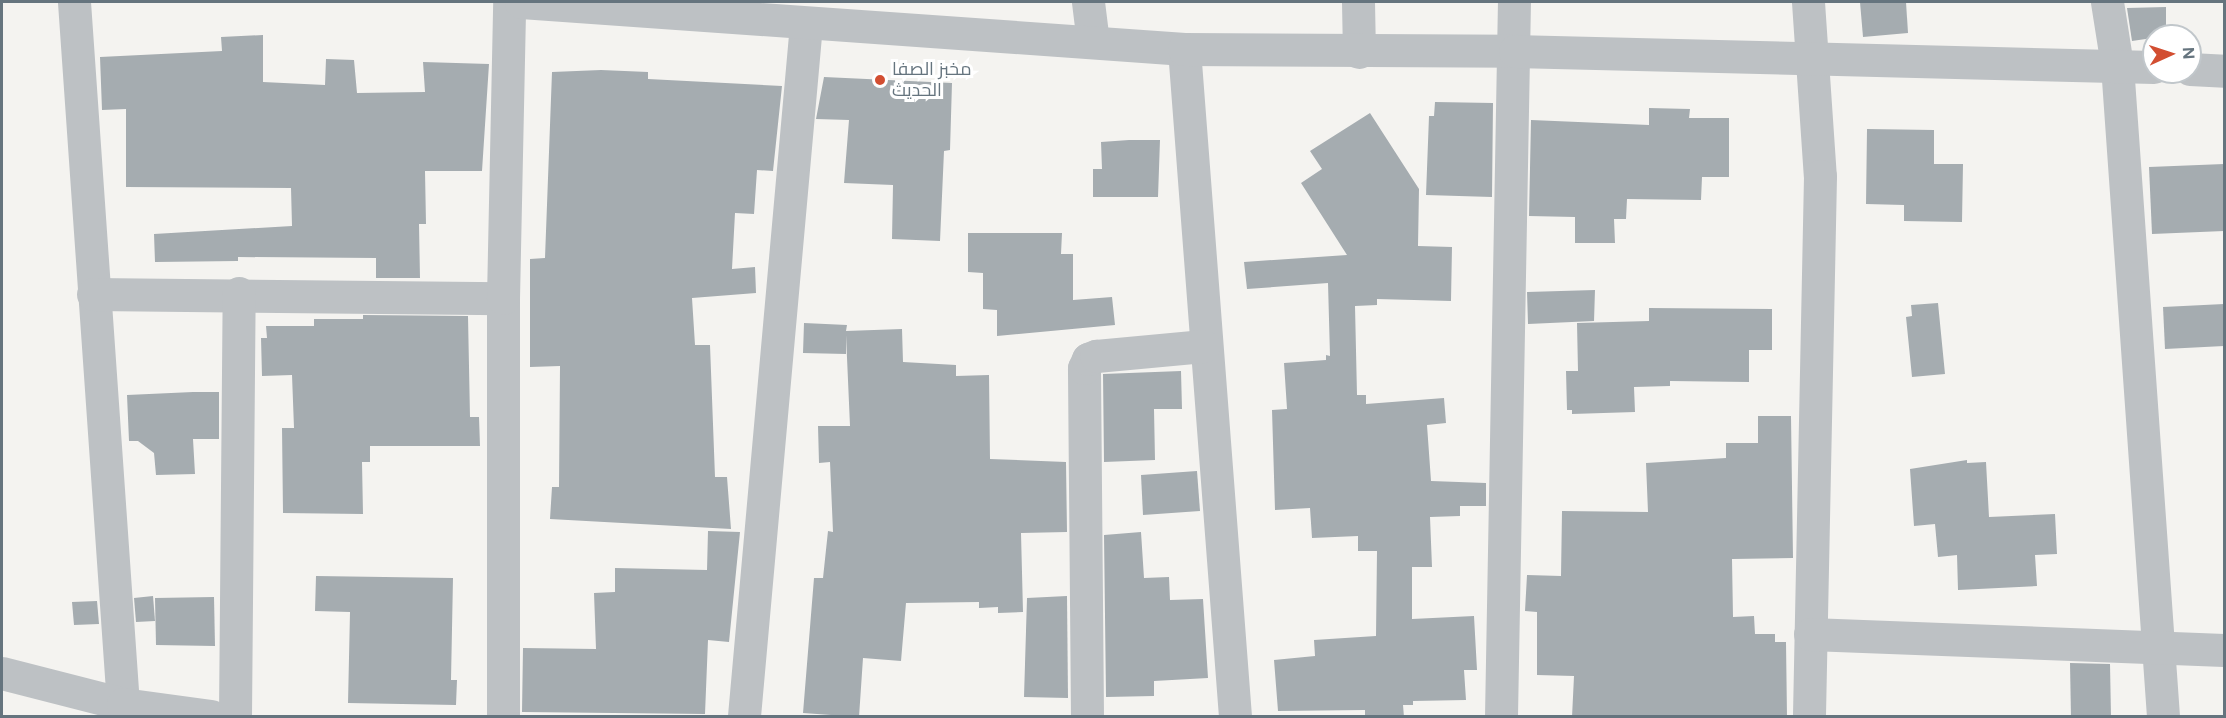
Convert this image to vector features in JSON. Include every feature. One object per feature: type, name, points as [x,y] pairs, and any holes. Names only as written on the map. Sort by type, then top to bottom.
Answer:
[{"type":"street","points":[[74,2],[123,704]]},
{"type":"street","points":[[503,717],[503,298],[509,2]]},
{"type":"street","points":[[521,2],[764,10],[806,24],[1184,49],[1359,52],[1515,51],[2142,66]]},
{"type":"street","points":[[1088,2],[1093,42]]},
{"type":"street","points":[[1358,2],[1359,52]]},
{"type":"street","points":[[1501,717],[1515,51],[1514,2]]},
{"type":"street","points":[[1808,2],[1814,59],[1820,176],[1809,717]]},
{"type":"street","points":[[2107,2],[2117,65],[2163,717]]},
{"type":"street","points":[[744,717],[806,24]]},
{"type":"street","points":[[1184,49],[1204,346],[1235,717]]},
{"type":"street","points":[[2202,70],[2224,71]]},
{"type":"street","points":[[93,294],[239,293],[503,298]]},
{"type":"street","points":[[235,717],[239,293]]},
{"type":"street","points":[[1087,717],[1084,368],[1088,359],[1096,356],[1204,346]]},
{"type":"street","points":[[1810,634],[2224,650]]},
{"type":"street","points":[[2,673],[123,704],[211,717]]},
{"type":"building","points":[[1860,2],[1906,2],[1908,33],[1863,37]]},
{"type":"building","points":[[2166,7],[2166,24],[2142,24],[2142,40],[2132,41],[2127,8]]},
{"type":"building","points":[[263,35],[263,82],[325,85],[326,59],[354,60],[357,93],[425,92],[423,62],[489,64],[482,171],[425,171],[426,224],[419,224],[420,278],[376,278],[376,258],[238,257],[238,261],[155,262],[154,234],[292,226],[291,188],[126,187],[126,109],[102,110],[100,57],[222,51],[221,37]]},
{"type":"building","points":[[601,70],[648,72],[648,79],[782,86],[773,171],[757,170],[754,214],[735,213],[732,269],[755,267],[756,293],[692,298],[695,345],[710,345],[715,477],[727,477],[731,529],[550,519],[552,487],[559,487],[560,366],[530,367],[530,259],[545,258],[552,72]]},
{"type":"building","points":[[824,77],[952,83],[950,150],[944,151],[940,241],[892,239],[893,185],[844,183],[849,120],[816,119]]},
{"type":"building","points":[[1435,102],[1493,103],[1492,197],[1426,195],[1429,116],[1434,116]]},
{"type":"building","points":[[1649,108],[1690,109],[1689,118],[1729,118],[1729,177],[1702,177],[1701,200],[1627,199],[1626,219],[1614,219],[1615,243],[1575,243],[1575,217],[1529,216],[1531,120],[1649,125]]},
{"type":"building","points":[[1370,113],[1419,189],[1418,246],[1452,247],[1451,301],[1377,299],[1377,305],[1355,306],[1357,395],[1366,395],[1366,404],[1444,398],[1446,423],[1427,425],[1431,481],[1486,483],[1486,506],[1460,506],[1460,516],[1430,517],[1432,567],[1412,567],[1412,619],[1474,616],[1477,670],[1464,670],[1466,700],[1413,701],[1413,705],[1403,705],[1404,717],[1365,717],[1365,710],[1278,711],[1274,660],[1315,656],[1314,640],[1376,636],[1377,551],[1358,551],[1358,536],[1312,538],[1310,508],[1275,510],[1272,410],[1287,409],[1284,363],[1326,360],[1326,355],[1330,356],[1328,283],[1247,289],[1244,262],[1347,255],[1301,183],[1322,169],[1310,151]]},
{"type":"building","points":[[1867,129],[1934,130],[1934,164],[1963,164],[1962,222],[1904,221],[1904,205],[1866,204]]},
{"type":"building","points":[[1160,140],[1158,197],[1093,197],[1093,169],[1102,169],[1101,142]]},
{"type":"building","points":[[2224,164],[2224,231],[2152,234],[2149,167]]},
{"type":"building","points":[[968,233],[1062,233],[1061,254],[1073,254],[1073,300],[1112,297],[1115,325],[997,336],[997,310],[983,309],[983,273],[968,272]]},
{"type":"building","points":[[1595,290],[1594,321],[1528,324],[1527,292]]},
{"type":"building","points":[[1938,303],[1945,374],[1912,377],[1906,317],[1912,316],[1911,305]]},
{"type":"building","points":[[2224,304],[2224,346],[2165,349],[2163,307]]},
{"type":"building","points":[[1649,308],[1772,309],[1772,350],[1749,350],[1749,382],[1670,381],[1670,386],[1634,387],[1635,412],[1572,414],[1572,410],[1567,410],[1566,371],[1578,371],[1577,323],[1649,321]]},
{"type":"building","points":[[363,315],[468,316],[470,417],[479,417],[480,446],[370,446],[370,462],[362,462],[363,514],[283,513],[282,428],[294,428],[292,375],[262,376],[261,338],[267,338],[266,326],[314,326],[314,319],[363,319]]},
{"type":"building","points":[[804,323],[847,325],[846,331],[902,329],[903,362],[956,365],[956,376],[989,375],[990,459],[1066,462],[1067,532],[1021,533],[1023,612],[998,613],[998,607],[979,608],[979,602],[906,603],[901,661],[863,658],[859,717],[803,713],[814,578],[823,578],[828,531],[833,532],[830,462],[819,463],[818,426],[850,426],[846,335],[846,354],[803,353]]},
{"type":"building","points":[[1181,371],[1182,409],[1154,409],[1155,460],[1104,462],[1103,374]]},
{"type":"building","points":[[219,392],[219,439],[193,439],[195,474],[156,475],[154,453],[138,441],[129,441],[127,395]]},
{"type":"building","points":[[1758,416],[1791,416],[1793,558],[1732,559],[1733,617],[1754,616],[1755,634],[1775,634],[1775,642],[1786,642],[1787,717],[1572,717],[1574,676],[1537,675],[1537,612],[1525,611],[1527,575],[1561,576],[1562,511],[1648,512],[1646,463],[1726,458],[1726,443],[1758,443]]},
{"type":"building","points":[[1967,460],[1967,463],[1986,462],[1989,517],[2055,514],[2057,554],[2035,555],[2037,586],[1958,590],[1957,555],[1938,557],[1935,524],[1914,526],[1910,469]]},
{"type":"building","points":[[1197,471],[1200,511],[1143,515],[1141,475]]},
{"type":"building","points":[[708,531],[740,532],[729,642],[708,640],[705,714],[522,712],[523,648],[596,649],[594,593],[615,592],[615,568],[707,570]]},
{"type":"building","points":[[1141,532],[1144,578],[1169,577],[1170,600],[1203,599],[1208,678],[1154,681],[1154,696],[1106,697],[1104,535]]},
{"type":"building","points":[[316,576],[453,578],[451,680],[457,680],[456,705],[348,703],[350,612],[315,611]]},
{"type":"building","points":[[153,596],[155,621],[136,622],[134,598]]},
{"type":"building","points":[[1067,596],[1068,698],[1024,697],[1027,598]]},
{"type":"building","points":[[214,597],[215,646],[156,645],[155,598]]},
{"type":"building","points":[[97,601],[99,624],[74,625],[72,602]]},
{"type":"building","points":[[2070,663],[2110,664],[2111,717],[2071,717]]},
{"type":"place","name":"مخبز الصفا الحديث","points":[[880,80]]}]
